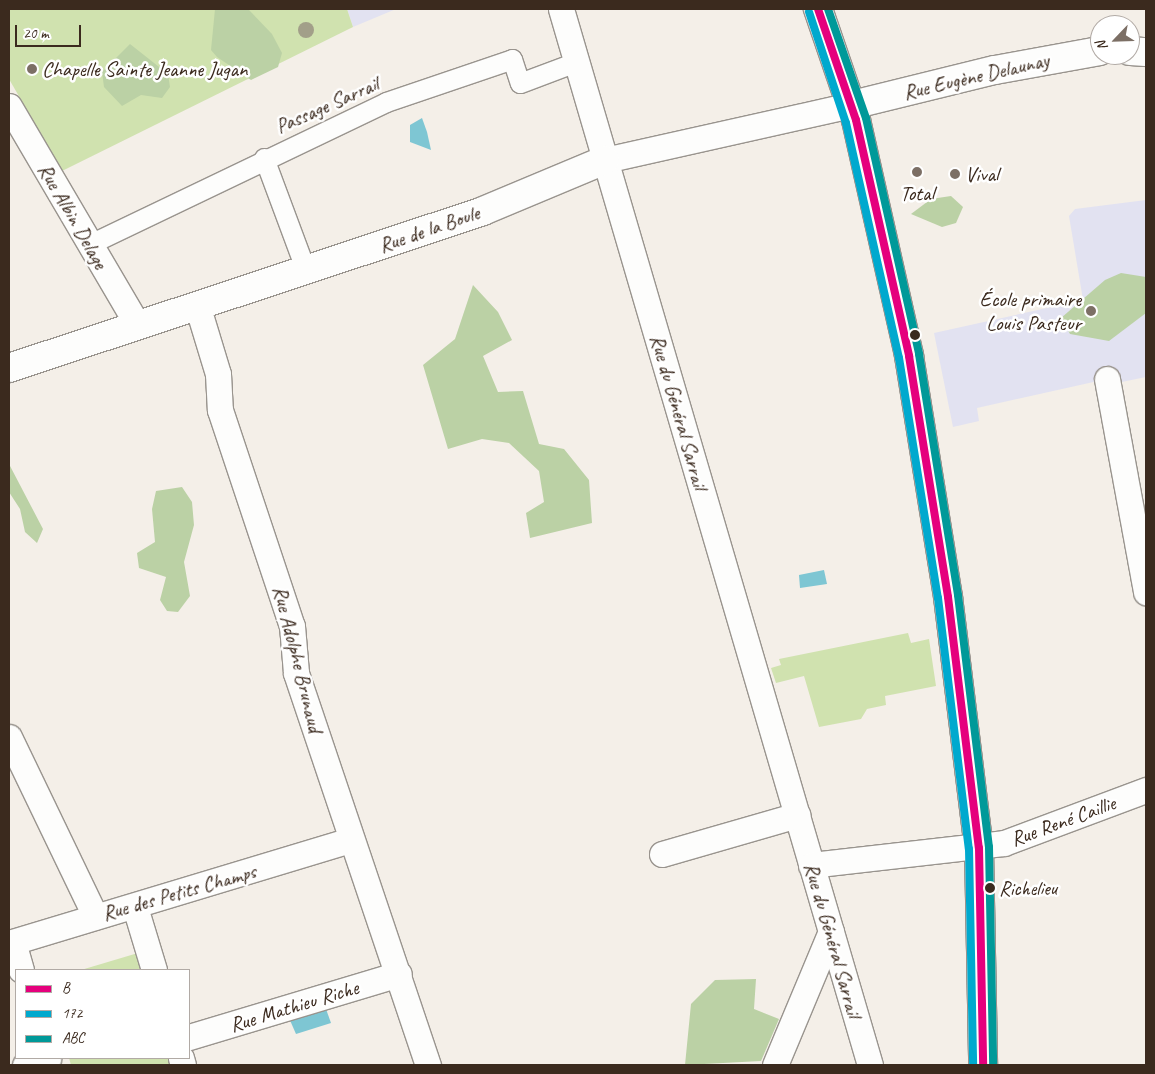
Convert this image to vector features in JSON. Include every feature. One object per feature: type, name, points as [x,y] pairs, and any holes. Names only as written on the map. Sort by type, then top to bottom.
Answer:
[{"type":"main road","points":[[818,9],[852,105],[910,356],[948,597],[979,848],[984,1065]]},
{"type":"main road","name":"Rue Eugène Delaunay","points":[[852,105],[995,70],[1090,53]]},
{"type":"main road","name":"Rue de la Boule","points":[[9,368],[198,308],[483,211],[605,160]]},
{"type":"street","name":"Rue du Général Sarrail","points":[[561,9],[870,1065]]},
{"type":"street","name":"Passage Sarrail","points":[[90,244],[264,158],[386,102],[512,59],[520,83],[576,62]]},
{"type":"street","name":"Rue de la Boule","points":[[605,160],[852,105]]},
{"type":"street","name":"Rue Albin Delage","points":[[9,106],[138,326]]},
{"type":"street","points":[[264,158],[306,271]]},
{"type":"street","name":"Rue Adolphe Brunaud","points":[[198,308],[218,374],[220,410],[244,489],[263,532],[292,626],[296,673],[350,840],[362,860],[428,1065]]},
{"type":"street","points":[[1107,379],[1146,592]]},
{"type":"street","points":[[9,738],[95,916]]},
{"type":"street","name":"Rue René Caillie","points":[[811,865],[979,848],[1146,790]]},
{"type":"street","points":[[662,854],[797,815]]},
{"type":"street","name":"Rue des Petits Champs","points":[[11,942],[95,916],[135,907],[350,840]]},
{"type":"street","points":[[135,907],[154,969]]},
{"type":"street","points":[[774,1065],[831,931]]},
{"type":"street","points":[[11,942],[22,969]]},
{"type":"street","name":"Rue Mathieu Riche","points":[[190,1037],[399,974]]},
{"type":"shaded area","points":[[347,9],[396,9],[353,27]]},
{"type":"shaded area","name":"École primaire Louis Pasteur","points":[[1146,200],[1146,377],[1117,383],[1116,377],[977,408],[979,421],[953,427],[934,333],[1083,300],[1069,216],[1075,209]]},
{"type":"green space","points":[[9,9],[347,9],[353,27],[62,171],[9,79]]},
{"type":"green space","points":[[215,9],[248,9],[272,34],[282,53],[278,67],[251,80],[217,57],[211,50]]},
{"type":"green space","points":[[130,44],[168,74],[170,87],[162,98],[141,95],[122,106],[104,87],[102,72]]},
{"type":"green space","points":[[951,196],[963,207],[956,223],[942,227],[911,214],[931,199]]},
{"type":"green space","points":[[1121,273],[1146,277],[1146,313],[1109,341],[1070,334],[1061,318],[1105,280]]},
{"type":"green space","points":[[473,285],[498,312],[512,340],[483,356],[498,392],[523,391],[539,444],[564,449],[589,480],[592,523],[530,538],[526,513],[544,502],[539,471],[509,443],[482,439],[448,449],[423,365],[455,339]]},
{"type":"green space","points":[[9,464],[43,529],[37,543],[25,532],[20,509],[9,492]]},
{"type":"green space","points":[[182,487],[192,502],[194,525],[184,562],[190,596],[178,612],[167,611],[160,600],[166,577],[139,568],[137,553],[155,542],[152,509],[156,491]]},
{"type":"green space","points":[[908,633],[911,643],[929,639],[936,686],[885,696],[886,705],[867,709],[861,719],[819,727],[804,676],[776,683],[771,668],[781,665],[779,659]]},
{"type":"green space","points":[[148,950],[154,969],[84,969]]},
{"type":"green space","points":[[756,979],[754,1009],[779,1019],[761,1061],[685,1065],[691,1004],[715,980]]},
{"type":"green space","points":[[69,1059],[181,1059],[183,1065],[71,1065]]},
{"type":"water","points":[[422,118],[431,150],[410,142],[410,125]]},
{"type":"water","points":[[824,570],[827,584],[800,588],[799,575]]},
{"type":"water","points":[[326,1009],[331,1023],[296,1034],[289,1018]]},
{"type":"transit line","name":"B","points":[[818,9],[856,120],[909,356],[948,597],[979,848],[983,1065]]},
{"type":"transit line","name":"ABC","points":[[828,9],[866,118],[919,354],[958,595],[989,847],[993,1065]]},
{"type":"transit line","name":"172","points":[[809,12],[846,123],[899,358],[938,598],[969,849],[973,1065]]},
{"type":"place","name":"Chapelle Sainte Jeanne Jugan","points":[[32,69]]},
{"type":"place","name":"Total","points":[[917,172]]},
{"type":"place","name":"Vival","points":[[955,174]]},
{"type":"place","name":"École primaire Louis Pasteur","points":[[1091,311]]},
{"type":"place","name":"Richelieu","points":[[990,888]]}]
